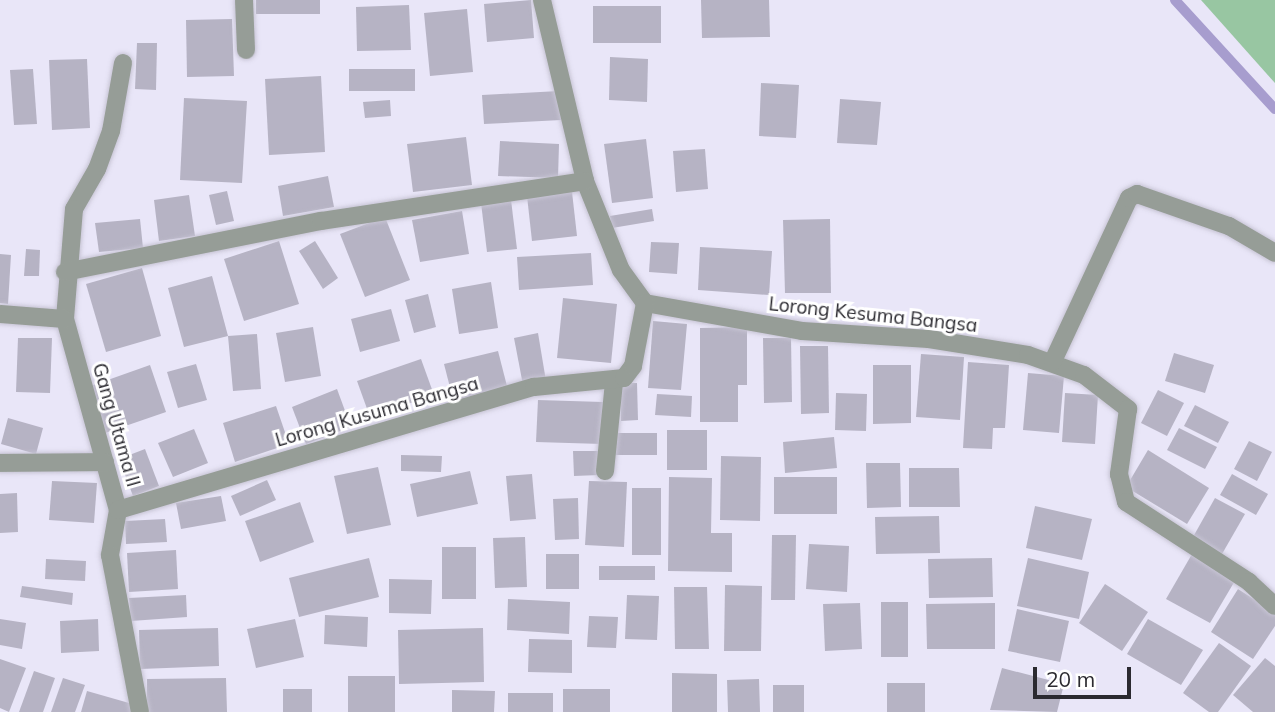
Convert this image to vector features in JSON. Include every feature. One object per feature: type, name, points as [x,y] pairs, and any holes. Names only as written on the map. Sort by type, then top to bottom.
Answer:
[{"type":"street","points":[[244,0],[246,50]]},
{"type":"street","points":[[542,0],[585,181],[621,270],[645,303],[629,374],[614,382],[605,471]]},
{"type":"street","name":"Gang Utama II","points":[[123,63],[111,131],[97,169],[74,209],[65,272],[65,319],[118,510],[110,555],[140,712]]},
{"type":"street","points":[[65,272],[321,221],[585,181]]},
{"type":"street","points":[[1053,361],[1129,198],[1137,194],[1229,226],[1275,253]]},
{"type":"street","name":"Lorong Kesuma Bangsa","points":[[645,303],[802,331],[929,339],[1053,361],[1084,375],[1128,409],[1119,474],[1126,502],[1272,595]]},
{"type":"street","points":[[0,314],[65,319]]},
{"type":"street","name":"Lorong Kusuma Bangsa","points":[[118,510],[534,387],[614,382]]},
{"type":"street","points":[[0,463],[105,462]]},
{"type":"green space","points":[[1201,0],[1275,0],[1275,83]]},
{"type":"building","points":[[256,0],[320,0],[320,14],[256,14]]},
{"type":"building","points":[[531,0],[534,38],[487,42],[484,4]]},
{"type":"building","points":[[701,0],[769,0],[770,37],[702,38]]},
{"type":"building","points":[[409,5],[411,50],[357,51],[356,7]]},
{"type":"building","points":[[593,6],[661,6],[661,43],[593,43]]},
{"type":"building","points":[[467,9],[473,72],[430,76],[424,13]]},
{"type":"building","points":[[232,19],[234,76],[187,77],[186,20]]},
{"type":"building","points":[[137,43],[157,43],[156,90],[135,89]]},
{"type":"building","points":[[610,57],[648,59],[647,102],[609,100]]},
{"type":"building","points":[[87,59],[90,128],[52,130],[49,60]]},
{"type":"building","points":[[33,69],[37,124],[14,125],[10,70]]},
{"type":"building","points":[[349,69],[415,69],[415,91],[349,91]]},
{"type":"building","points":[[321,76],[325,152],[269,155],[265,79]]},
{"type":"building","points":[[761,83],[799,85],[796,138],[759,136]]},
{"type":"building","points":[[559,91],[561,120],[484,124],[482,95]]},
{"type":"building","points":[[184,98],[247,101],[242,183],[180,180]]},
{"type":"building","points":[[840,99],[881,102],[877,145],[837,143]]},
{"type":"building","points":[[390,100],[391,116],[365,118],[363,102]]},
{"type":"building","points":[[466,137],[472,185],[413,192],[407,144]]},
{"type":"building","points":[[646,139],[653,198],[612,203],[604,144]]},
{"type":"building","points":[[500,141],[559,144],[558,178],[498,176]]},
{"type":"building","points":[[705,149],[708,189],[676,192],[673,151]]},
{"type":"building","points":[[328,176],[334,207],[283,216],[278,186]]},
{"type":"building","points":[[227,191],[234,221],[216,225],[209,195]]},
{"type":"building","points":[[572,192],[577,236],[532,241],[527,196]]},
{"type":"building","points":[[189,195],[195,236],[159,241],[154,200]]},
{"type":"building","points":[[511,200],[517,249],[487,252],[481,203]]},
{"type":"building","points":[[652,209],[654,221],[612,228],[610,216]]},
{"type":"building","points":[[462,211],[469,254],[420,262],[412,220]]},
{"type":"building","points":[[385,217],[410,280],[365,297],[340,234]]},
{"type":"building","points":[[140,219],[143,248],[99,252],[95,223]]},
{"type":"building","points":[[830,219],[831,293],[785,293],[783,220]]},
{"type":"building","points":[[279,241],[299,304],[244,321],[224,259]]},
{"type":"building","points":[[315,241],[338,278],[323,289],[299,251]]},
{"type":"building","points":[[651,242],[679,243],[677,274],[649,272]]},
{"type":"building","points":[[700,247],[772,251],[769,295],[698,290]]},
{"type":"building","points":[[26,249],[40,250],[39,276],[24,276]]},
{"type":"building","points":[[591,253],[593,285],[519,290],[517,257]]},
{"type":"building","points":[[0,254],[11,255],[8,304],[0,303]]},
{"type":"building","points":[[142,268],[161,336],[106,352],[86,284]]},
{"type":"building","points":[[212,276],[228,336],[184,347],[168,288]]},
{"type":"building","points":[[491,282],[498,328],[459,334],[452,289]]},
{"type":"building","points":[[428,294],[436,327],[414,333],[405,300]]},
{"type":"building","points":[[563,298],[617,304],[611,363],[557,358]]},
{"type":"building","points":[[391,309],[400,341],[360,352],[351,319]]},
{"type":"building","points":[[653,321],[687,324],[681,390],[648,388]]},
{"type":"building","points":[[313,327],[321,376],[285,382],[276,333]]},
{"type":"building","points":[[747,327],[747,385],[738,385],[738,422],[700,422],[700,328]]},
{"type":"building","points":[[538,333],[546,381],[523,385],[514,338]]},
{"type":"building","points":[[257,334],[261,389],[233,391],[228,336]]},
{"type":"building","points":[[18,338],[52,338],[50,393],[16,392]]},
{"type":"building","points":[[763,338],[791,338],[792,402],[764,403]]},
{"type":"building","points":[[800,346],[828,346],[829,413],[801,414]]},
{"type":"building","points":[[498,351],[508,390],[454,403],[444,364]]},
{"type":"building","points":[[1174,353],[1214,365],[1205,393],[1165,381]]},
{"type":"building","points":[[921,354],[964,357],[960,420],[916,417]]},
{"type":"building","points":[[421,359],[434,395],[370,417],[357,381]]},
{"type":"building","points":[[968,362],[1009,365],[1005,428],[993,428],[992,449],[963,448]]},
{"type":"building","points":[[196,364],[207,400],[178,408],[167,372]]},
{"type":"building","points":[[150,365],[166,412],[105,433],[88,387]]},
{"type":"building","points":[[873,365],[911,365],[911,423],[873,424]]},
{"type":"building","points":[[1028,373],[1064,376],[1059,433],[1023,430]]},
{"type":"building","points":[[621,383],[637,383],[638,420],[621,421]]},
{"type":"building","points":[[337,389],[351,427],[306,444],[292,407]]},
{"type":"building","points":[[1158,390],[1184,403],[1167,436],[1141,423]]},
{"type":"building","points":[[836,393],[867,394],[866,431],[835,430]]},
{"type":"building","points":[[1065,393],[1098,395],[1095,444],[1062,442]]},
{"type":"building","points":[[657,394],[692,396],[691,417],[655,415]]},
{"type":"building","points":[[538,400],[603,402],[602,444],[536,442]]},
{"type":"building","points":[[1195,405],[1229,422],[1218,443],[1184,426]]},
{"type":"building","points":[[276,406],[289,444],[235,462],[223,423]]},
{"type":"building","points":[[8,418],[43,428],[36,454],[1,444]]},
{"type":"building","points":[[1179,428],[1217,447],[1205,469],[1167,450]]},
{"type":"building","points":[[194,429],[208,463],[173,477],[158,443]]},
{"type":"building","points":[[667,430],[707,430],[707,470],[667,470]]},
{"type":"building","points":[[610,433],[657,433],[657,455],[610,455]]},
{"type":"building","points":[[834,437],[837,468],[785,473],[783,442]]},
{"type":"building","points":[[1249,441],[1272,452],[1257,481],[1234,469]]},
{"type":"building","points":[[145,449],[159,486],[133,496],[119,459]]},
{"type":"building","points":[[1148,450],[1209,488],[1187,524],[1126,487]]},
{"type":"building","points":[[573,451],[598,451],[599,475],[574,476]]},
{"type":"building","points":[[401,455],[442,456],[441,472],[401,471]]},
{"type":"building","points":[[721,456],[761,457],[760,521],[720,520]]},
{"type":"building","points":[[866,463],[900,463],[901,507],[867,508]]},
{"type":"building","points":[[378,467],[391,525],[347,534],[334,476]]},
{"type":"building","points":[[909,468],[959,468],[960,507],[909,507]]},
{"type":"building","points":[[470,471],[478,504],[417,517],[410,484]]},
{"type":"building","points":[[532,474],[536,519],[510,521],[506,476]]},
{"type":"building","points":[[1232,474],[1268,494],[1256,515],[1220,495]]},
{"type":"building","points":[[669,477],[712,478],[711,533],[732,533],[732,572],[668,571]]},
{"type":"building","points":[[774,477],[837,477],[837,514],[774,514]]},
{"type":"building","points":[[267,480],[276,500],[240,516],[231,496]]},
{"type":"building","points":[[52,481],[97,483],[94,523],[49,520]]},
{"type":"building","points":[[589,481],[627,482],[624,547],[585,545]]},
{"type":"building","points":[[632,488],[661,488],[661,555],[632,555]]},
{"type":"building","points":[[17,493],[18,532],[0,533],[0,494]]},
{"type":"building","points":[[221,496],[226,521],[181,529],[176,503]]},
{"type":"building","points":[[578,498],[579,539],[555,540],[553,499]]},
{"type":"building","points":[[1215,498],[1245,514],[1222,554],[1193,537]]},
{"type":"building","points":[[300,502],[314,542],[260,562],[245,521]]},
{"type":"building","points":[[1035,506],[1092,519],[1082,560],[1026,548]]},
{"type":"building","points":[[939,516],[940,553],[876,554],[875,517]]},
{"type":"building","points":[[165,519],[167,542],[126,544],[125,521]]},
{"type":"building","points":[[772,535],[796,535],[795,600],[771,600]]},
{"type":"building","points":[[525,537],[527,587],[495,588],[493,538]]},
{"type":"building","points":[[809,544],[849,546],[847,592],[806,589]]},
{"type":"building","points":[[442,547],[476,547],[476,599],[442,599]]},
{"type":"building","points":[[176,550],[178,589],[129,592],[127,553]]},
{"type":"building","points":[[546,554],[579,554],[579,589],[546,589]]},
{"type":"building","points":[[1192,554],[1236,579],[1210,623],[1166,599]]},
{"type":"building","points":[[369,558],[379,597],[299,617],[289,578]]},
{"type":"building","points":[[992,558],[993,597],[929,598],[928,559]]},
{"type":"building","points":[[1028,558],[1089,572],[1079,619],[1017,606]]},
{"type":"building","points":[[46,559],[86,561],[85,581],[45,579]]},
{"type":"building","points":[[599,566],[655,566],[655,580],[599,580]]},
{"type":"building","points":[[389,579],[432,580],[431,614],[389,613]]},
{"type":"building","points":[[1105,584],[1148,612],[1122,651],[1079,623]]},
{"type":"building","points":[[725,585],[762,586],[761,651],[724,651]]},
{"type":"building","points":[[22,586],[73,593],[72,605],[20,597]]},
{"type":"building","points":[[674,587],[707,587],[709,649],[675,649]]},
{"type":"building","points":[[1238,589],[1275,613],[1275,626],[1253,659],[1211,632]]},
{"type":"building","points":[[186,595],[187,617],[131,621],[129,598]]},
{"type":"building","points":[[627,595],[659,596],[657,640],[625,639]]},
{"type":"building","points":[[508,599],[570,602],[569,634],[507,630]]},
{"type":"building","points":[[881,602],[908,602],[908,657],[881,657]]},
{"type":"building","points":[[860,603],[862,649],[825,651],[823,604]]},
{"type":"building","points":[[995,603],[995,649],[927,649],[926,604]]},
{"type":"building","points":[[1017,609],[1069,621],[1060,662],[1008,651]]},
{"type":"building","points":[[325,615],[368,617],[367,647],[324,644]]},
{"type":"building","points":[[589,616],[618,617],[616,648],[587,647]]},
{"type":"building","points":[[0,619],[26,623],[22,649],[0,645]]},
{"type":"building","points":[[98,619],[99,651],[61,653],[60,621]]},
{"type":"building","points":[[295,619],[304,657],[256,668],[247,629]]},
{"type":"building","points":[[1148,619],[1203,650],[1181,685],[1127,654]]},
{"type":"building","points":[[218,628],[219,666],[140,669],[139,630]]},
{"type":"building","points":[[483,628],[484,682],[399,684],[398,630]]},
{"type":"building","points":[[529,639],[572,640],[572,673],[528,672]]},
{"type":"building","points":[[1219,643],[1251,666],[1218,712],[1209,712],[1183,693]]},
{"type":"building","points":[[1265,658],[1275,666],[1275,712],[1253,712],[1233,695]]},
{"type":"building","points":[[0,659],[26,668],[9,712],[0,708]]},
{"type":"building","points":[[1002,668],[1064,684],[1057,712],[990,710]]},
{"type":"building","points":[[34,671],[55,678],[43,712],[19,712]]},
{"type":"building","points":[[672,673],[717,674],[717,712],[672,712]]},
{"type":"building","points":[[348,676],[395,676],[395,712],[348,712]]},
{"type":"building","points":[[63,678],[85,685],[75,712],[51,712]]},
{"type":"building","points":[[226,678],[227,712],[147,712],[147,679]]},
{"type":"building","points":[[759,679],[760,712],[728,712],[727,680]]},
{"type":"building","points":[[887,683],[925,683],[925,712],[887,712]]},
{"type":"building","points":[[773,685],[804,685],[804,712],[773,712]]},
{"type":"building","points":[[283,689],[312,689],[312,712],[283,712]]},
{"type":"building","points":[[563,689],[610,689],[610,712],[563,712]]},
{"type":"building","points":[[452,690],[495,691],[494,712],[452,712]]},
{"type":"building","points":[[87,691],[136,705],[134,712],[81,712]]},
{"type":"building","points":[[508,693],[553,693],[553,712],[508,712]]},
{"type":"waterway","points":[[1175,0],[1275,109]]}]
